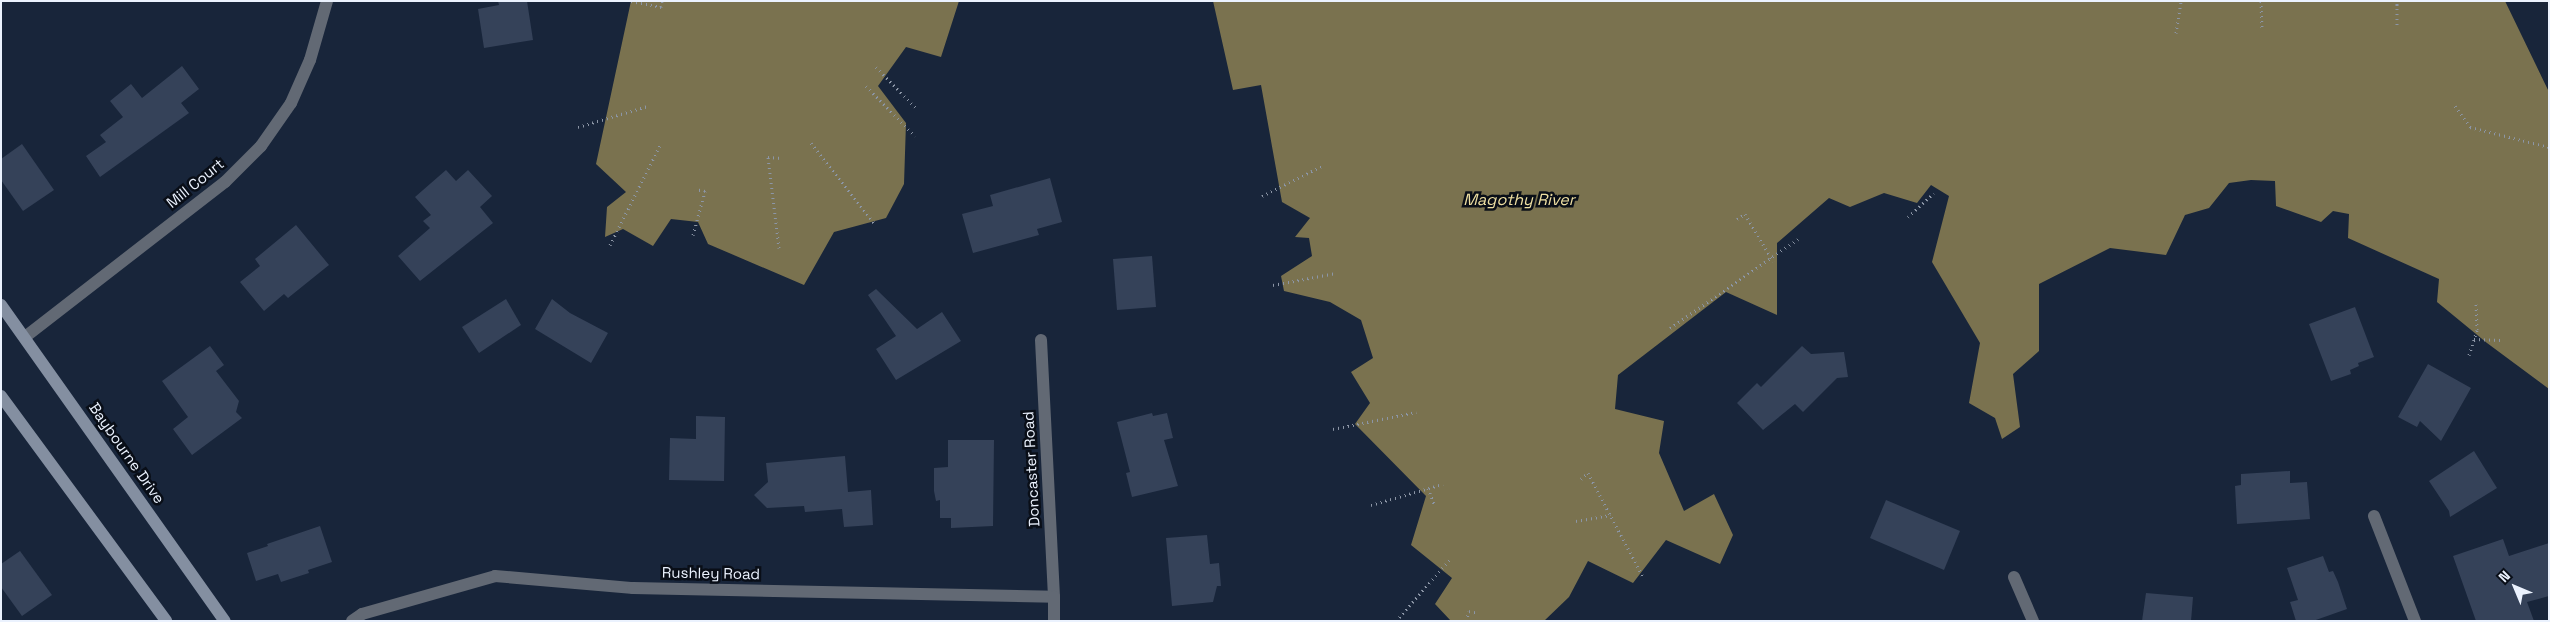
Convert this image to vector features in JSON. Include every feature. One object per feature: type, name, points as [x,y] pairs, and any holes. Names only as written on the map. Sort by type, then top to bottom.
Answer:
[{"type":"street","name":"Mill Court","points":[[25,337],[225,182],[261,146],[291,103],[310,60],[327,5]]},
{"type":"street","name":"Baybourne Drive","points":[[1,305],[225,621]]},
{"type":"street","name":"Doncaster Road","points":[[1041,340],[1054,597]]},
{"type":"street","points":[[1,396],[166,621]]},
{"type":"street","points":[[2374,516],[2415,621]]},
{"type":"street","name":"Rushley Road","points":[[352,621],[362,614],[495,576],[634,588],[1054,597]]},
{"type":"street","points":[[2014,578],[2033,621]]},
{"type":"street","points":[[1054,597],[1054,621]]},
{"type":"path","points":[[631,1],[661,6],[662,1]]},
{"type":"path","points":[[2176,33],[2181,1]]},
{"type":"path","points":[[2261,1],[2262,28]]},
{"type":"path","points":[[2397,1],[2397,25]]},
{"type":"path","points":[[876,67],[916,108]]},
{"type":"path","points":[[866,86],[915,136]]},
{"type":"path","points":[[578,127],[648,106]]},
{"type":"path","points":[[2455,106],[2470,127],[2549,148]]},
{"type":"path","points":[[811,143],[875,224]]},
{"type":"path","points":[[610,245],[660,145]]},
{"type":"path","points":[[779,248],[768,157],[782,158]]},
{"type":"path","points":[[1262,196],[1322,166]]},
{"type":"path","points":[[693,235],[705,192],[695,189]]},
{"type":"path","points":[[1908,217],[1934,193]]},
{"type":"path","points":[[1738,219],[1745,214],[1774,261]]},
{"type":"path","points":[[1670,328],[1798,238]]},
{"type":"path","points":[[1273,285],[1336,272]]},
{"type":"path","points":[[2469,355],[2477,330],[2476,304]]},
{"type":"path","points":[[2474,339],[2501,340]]},
{"type":"path","points":[[1333,429],[1416,412]]},
{"type":"path","points":[[1581,479],[1588,473],[1643,577]]},
{"type":"path","points":[[1371,505],[1443,484]]},
{"type":"path","points":[[1428,488],[1434,504]]},
{"type":"path","points":[[1576,521],[1610,515]]},
{"type":"path","points":[[1396,621],[1451,558]]},
{"type":"path","points":[[1466,621],[1470,610],[1478,613]]},
{"type":"water","points":[[631,1],[959,1],[941,57],[906,47],[878,86],[906,123],[904,184],[886,218],[834,232],[804,285],[708,244],[698,222],[671,219],[653,246],[623,229],[605,237],[607,207],[626,192],[596,164]]},
{"type":"water","name":"Magothy River","points":[[1213,1],[2505,1],[2549,92],[2549,389],[2487,343],[2437,302],[2439,279],[2348,238],[2349,214],[2333,211],[2321,222],[2276,206],[2275,181],[2251,180],[2229,183],[2209,208],[2185,215],[2166,255],[2110,248],[2039,284],[2039,351],[2013,374],[2020,427],[2002,439],[1995,418],[1969,403],[1980,343],[1932,262],[1949,196],[1931,185],[1917,203],[1884,193],[1850,207],[1829,198],[1777,243],[1777,315],[1726,292],[1618,375],[1615,409],[1664,421],[1659,453],[1684,511],[1714,494],[1733,535],[1720,564],[1666,540],[1633,583],[1588,561],[1569,597],[1544,621],[1451,621],[1435,604],[1452,578],[1411,545],[1426,496],[1355,424],[1370,403],[1351,372],[1373,358],[1361,320],[1330,302],[1284,291],[1281,276],[1312,256],[1309,238],[1295,237],[1310,218],[1282,202],[1261,85],[1233,90]]},
{"type":"building","points":[[498,1],[527,1],[533,40],[484,48],[478,9],[499,5]]},
{"type":"building","points":[[182,66],[199,89],[181,103],[189,113],[100,177],[86,156],[106,142],[100,135],[123,117],[110,101],[131,84],[142,98]]},
{"type":"building","points":[[22,144],[54,190],[23,211],[1,180],[1,159]]},
{"type":"building","points":[[446,170],[456,181],[468,170],[492,196],[480,207],[493,223],[420,281],[398,256],[430,228],[423,221],[431,215],[415,197]]},
{"type":"building","points":[[1050,178],[1062,222],[1037,229],[1039,235],[973,253],[962,214],[993,206],[990,195]]},
{"type":"building","points":[[296,225],[329,265],[288,298],[284,294],[264,311],[240,282],[260,266],[255,259]]},
{"type":"building","points":[[1152,256],[1156,307],[1117,310],[1113,259]]},
{"type":"building","points":[[876,289],[917,329],[942,312],[961,341],[896,380],[876,349],[896,336],[868,295]]},
{"type":"building","points":[[506,299],[521,325],[479,353],[462,327]]},
{"type":"building","points":[[552,299],[570,313],[608,333],[591,363],[535,329]]},
{"type":"building","points":[[2355,307],[2374,357],[2358,363],[2359,366],[2350,370],[2351,374],[2331,381],[2309,324]]},
{"type":"building","points":[[210,346],[224,365],[216,371],[239,401],[236,412],[242,418],[192,455],[173,429],[188,417],[162,381]]},
{"type":"building","points":[[1802,346],[1811,354],[1844,352],[1848,377],[1837,378],[1803,412],[1795,404],[1763,430],[1737,403],[1757,383],[1761,387]]},
{"type":"building","points":[[2428,364],[2471,388],[2441,441],[2420,421],[2417,427],[2398,417]]},
{"type":"building","points":[[1152,413],[1153,416],[1167,413],[1173,438],[1164,440],[1178,486],[1132,497],[1126,473],[1130,472],[1117,422]]},
{"type":"building","points":[[696,416],[725,417],[724,481],[669,480],[670,438],[696,439]]},
{"type":"building","points":[[948,440],[994,440],[993,526],[951,528],[951,518],[940,518],[940,500],[936,501],[934,491],[934,468],[948,467]]},
{"type":"building","points":[[2474,451],[2497,488],[2450,517],[2449,511],[2429,481]]},
{"type":"building","points":[[845,456],[848,492],[871,490],[873,525],[844,527],[842,509],[805,512],[804,506],[767,508],[754,495],[768,482],[766,463]]},
{"type":"building","points":[[2290,471],[2290,483],[2307,482],[2310,519],[2237,524],[2235,486],[2241,485],[2241,474]]},
{"type":"building","points":[[1886,500],[1960,531],[1944,570],[1870,538]]},
{"type":"building","points":[[320,526],[332,562],[308,570],[309,573],[281,582],[278,574],[256,581],[247,553],[268,546],[267,544]]},
{"type":"building","points":[[1207,535],[1210,564],[1219,563],[1221,586],[1217,586],[1213,602],[1172,606],[1166,538]]},
{"type":"building","points":[[2503,539],[2509,556],[2549,543],[2549,596],[2527,602],[2534,621],[2476,621],[2453,556]]},
{"type":"building","points":[[20,551],[52,595],[22,616],[1,587],[1,564]]},
{"type":"building","points":[[2323,556],[2329,572],[2333,571],[2338,582],[2347,609],[2313,621],[2296,621],[2290,602],[2298,600],[2287,568]]},
{"type":"building","points":[[2146,593],[2193,597],[2191,621],[2142,621]]}]
